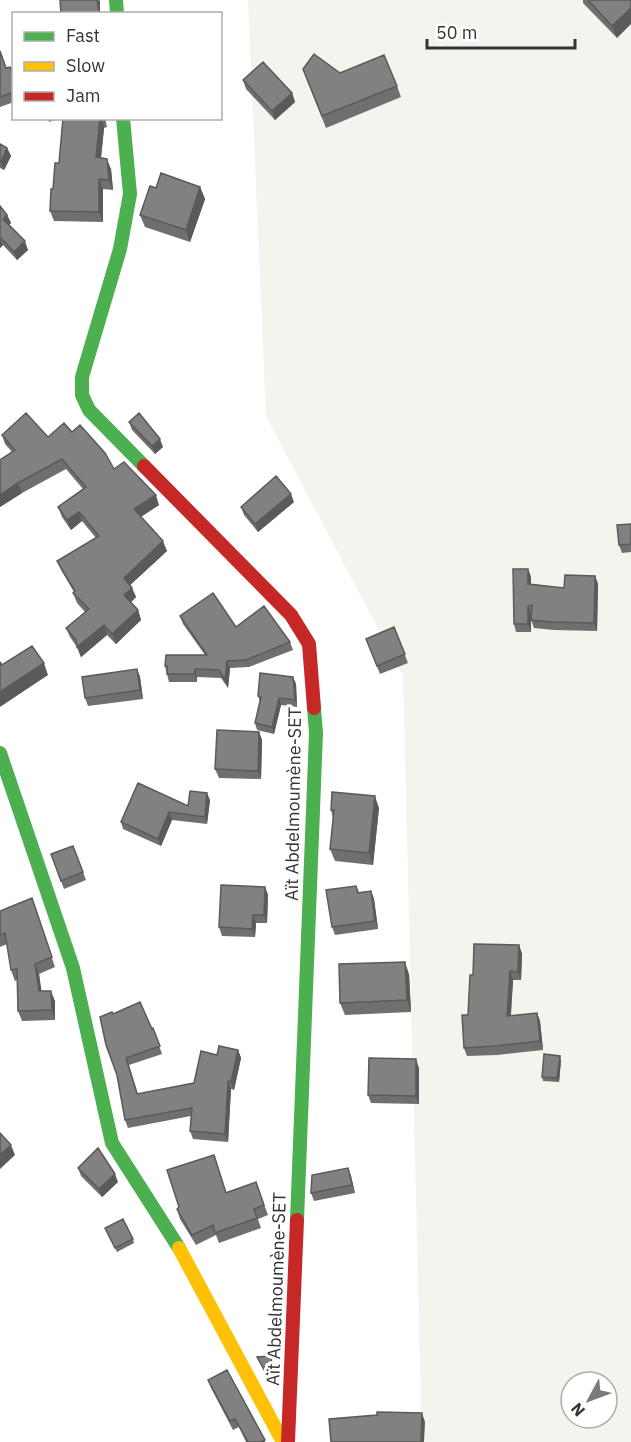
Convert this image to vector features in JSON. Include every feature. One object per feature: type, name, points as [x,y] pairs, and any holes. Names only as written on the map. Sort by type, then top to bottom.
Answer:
[{"type":"street","name":"Aït Abdelmoumène-SET","points":[[123,120],[130,194],[120,249],[82,377],[82,395],[90,410],[291,615],[309,644],[316,733],[288,1442]]},
{"type":"street","points":[[0,753],[73,968],[112,1143],[178,1246],[283,1442]]},
{"type":"shaded area","points":[[248,0],[631,0],[631,1442],[422,1442],[403,676],[266,416]]},
{"type":"building","points":[[60,0],[97,0],[99,12],[61,12]]},
{"type":"building","points":[[588,0],[631,0],[631,8],[612,26]]},
{"type":"building","points":[[0,51],[6,68],[10,67],[12,71],[12,93],[0,97]]},
{"type":"building","points":[[314,54],[340,73],[384,55],[397,86],[322,116],[303,69]]},
{"type":"building","points":[[263,62],[292,93],[272,111],[243,80]]},
{"type":"building","points":[[63,120],[100,120],[96,157],[107,159],[109,180],[99,179],[99,212],[50,211],[55,163],[59,163]]},
{"type":"building","points":[[0,144],[7,148],[1,162],[0,161]]},
{"type":"building","points":[[161,173],[200,187],[186,230],[140,215],[150,186],[156,188]]},
{"type":"building","points":[[0,206],[7,215],[3,219],[25,241],[14,252],[0,237]]},
{"type":"building","points":[[26,413],[48,437],[64,423],[72,432],[80,425],[105,453],[114,469],[124,462],[156,495],[134,509],[163,541],[124,578],[132,588],[124,595],[138,610],[112,634],[104,625],[77,647],[76,640],[66,628],[89,609],[73,593],[75,591],[57,561],[99,536],[79,512],[67,520],[58,507],[86,487],[62,459],[0,495],[0,460],[15,450],[2,435]]},
{"type":"building","points":[[139,413],[160,439],[152,446],[129,422]]},
{"type":"building","points":[[276,476],[291,494],[255,524],[241,507]]},
{"type":"building","points":[[631,524],[631,544],[619,545],[617,525]]},
{"type":"building","points":[[513,569],[528,569],[528,584],[564,588],[565,575],[595,576],[594,623],[531,620],[532,605],[528,606],[528,624],[514,624]]},
{"type":"building","points":[[213,593],[236,627],[264,606],[290,642],[246,660],[227,661],[225,680],[219,670],[195,669],[195,674],[167,674],[166,655],[207,655],[180,616]]},
{"type":"building","points":[[394,627],[405,654],[377,666],[366,639]]},
{"type":"building","points":[[32,646],[44,663],[0,692],[0,662],[2,665]]},
{"type":"building","points":[[137,669],[140,690],[85,698],[82,677]]},
{"type":"building","points":[[260,673],[293,677],[295,700],[279,698],[272,727],[255,723],[261,697],[258,696]]},
{"type":"building","points":[[217,730],[259,732],[258,771],[215,769]]},
{"type":"building","points":[[138,783],[188,806],[190,791],[207,793],[205,817],[169,812],[158,839],[121,822]]},
{"type":"building","points":[[332,792],[375,796],[369,853],[330,849],[334,810],[331,810]]},
{"type":"building","points":[[73,846],[83,872],[61,881],[51,854]]},
{"type":"building","points":[[221,885],[265,887],[264,915],[253,915],[252,929],[219,927]]},
{"type":"building","points":[[356,886],[358,893],[371,891],[375,921],[332,927],[326,890]]},
{"type":"building","points":[[32,898],[52,957],[35,964],[39,991],[51,991],[52,1010],[18,1011],[17,969],[11,970],[5,933],[0,935],[0,911]]},
{"type":"building","points":[[474,944],[519,945],[518,972],[510,971],[507,1016],[537,1013],[540,1041],[464,1048],[462,1015],[468,1015]]},
{"type":"building","points":[[405,962],[407,1000],[340,1003],[339,964]]},
{"type":"building","points":[[140,1002],[160,1046],[126,1058],[137,1094],[194,1083],[201,1051],[217,1055],[219,1046],[238,1050],[231,1082],[228,1081],[225,1134],[190,1131],[192,1108],[125,1120],[117,1075],[106,1045],[100,1017]]},
{"type":"building","points":[[544,1054],[560,1056],[557,1078],[542,1077]]},
{"type":"building","points":[[369,1058],[416,1059],[416,1096],[368,1095]]},
{"type":"building","points":[[0,1133],[11,1145],[0,1155]]},
{"type":"building","points":[[98,1148],[115,1174],[99,1189],[78,1168]]},
{"type":"building","points":[[214,1155],[226,1193],[256,1182],[264,1205],[254,1209],[257,1218],[215,1233],[213,1225],[192,1235],[177,1209],[179,1207],[167,1170]]},
{"type":"building","points":[[348,1168],[352,1185],[311,1193],[312,1175]]},
{"type":"building","points":[[123,1219],[133,1239],[115,1248],[105,1228]]},
{"type":"building","points":[[271,1356],[272,1375],[267,1375],[257,1357]]},
{"type":"building","points":[[227,1370],[265,1440],[248,1442],[235,1419],[230,1421],[208,1380]]},
{"type":"building","points":[[377,1412],[422,1413],[421,1442],[331,1442],[329,1419],[377,1415]]},
{"type":"traffic: fast","points":[[116,0],[117,12]]},
{"type":"traffic: fast","points":[[123,120],[130,194],[120,249],[82,377],[82,395],[89,410],[144,466]]},
{"type":"traffic: fast","points":[[297,1220],[316,733],[314,708]]},
{"type":"traffic: fast","points":[[0,753],[73,968],[112,1143],[179,1248]]},
{"type":"traffic: slow","points":[[179,1248],[283,1442]]},
{"type":"traffic: jam","points":[[144,466],[291,615],[309,644],[314,708]]},
{"type":"traffic: jam","points":[[288,1442],[297,1220]]}]
